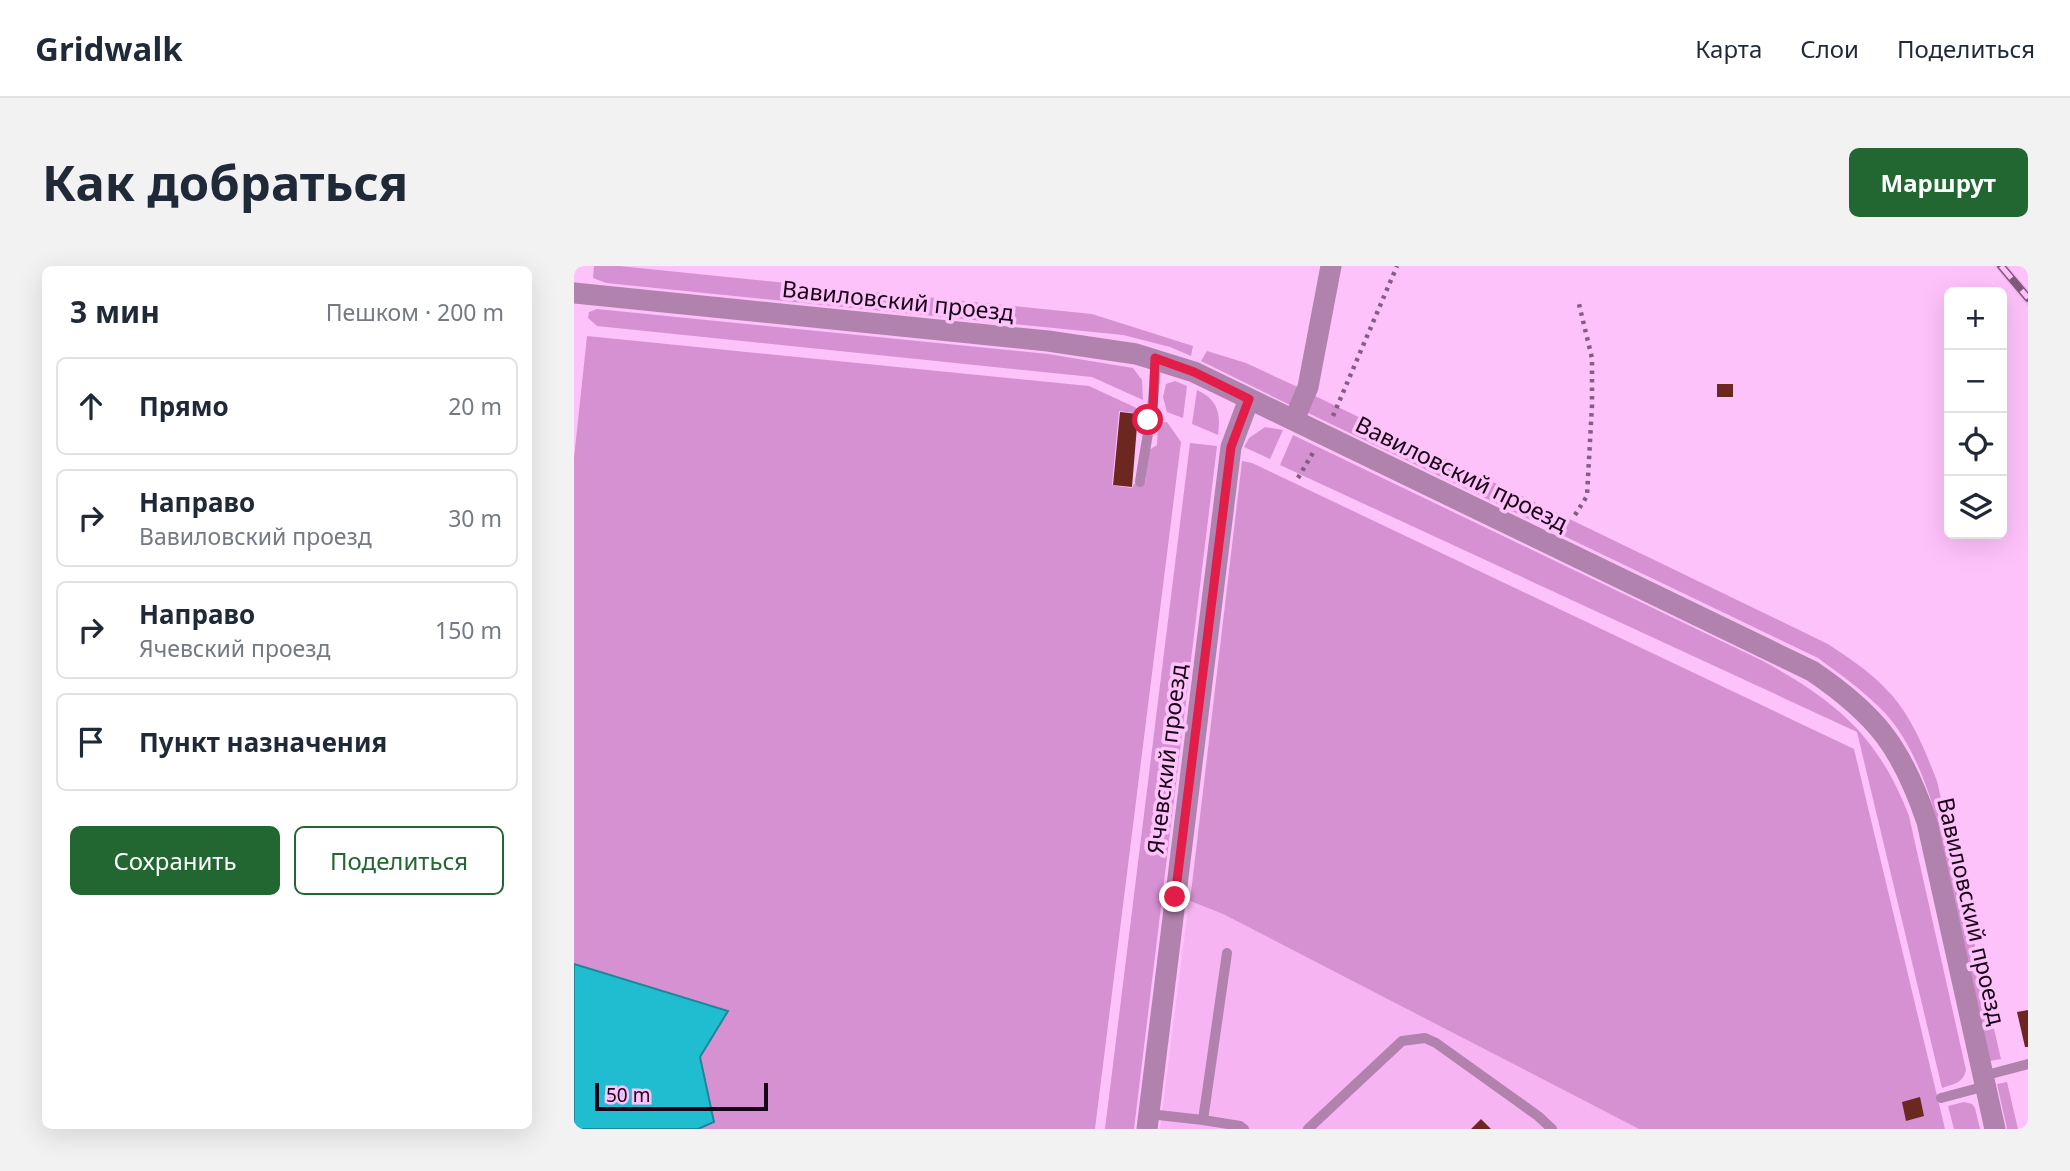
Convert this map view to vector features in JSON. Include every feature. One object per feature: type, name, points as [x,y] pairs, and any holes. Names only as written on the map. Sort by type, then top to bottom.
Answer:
[{"type":"street","points":[[1294,420],[1308,387],[1331,266]]},
{"type":"street","name":"Вавиловский проезд","points":[[574,293],[1048,341],[1155,358],[1194,372],[1812,671],[1847,695],[1873,720],[1898,753],[1915,787],[1927,822],[1995,1129]]},
{"type":"street","name":"Ячевский проезд","points":[[1148,1121],[1231,447],[1249,399]]},
{"type":"lane","points":[[1140,482],[1148,420],[1153,409],[1155,358]]},
{"type":"lane","points":[[1203,1120],[1227,953]]},
{"type":"lane","points":[[1308,1129],[1402,1041],[1416,1038],[1436,1043],[1538,1116],[1552,1129]]},
{"type":"lane","points":[[1941,1098],[2028,1064]]},
{"type":"lane","points":[[1148,1121],[1203,1120],[1230,1123],[1244,1129]]},
{"type":"path","points":[[1340,403],[1397,266]]},
{"type":"path","points":[[1575,514],[1587,496],[1592,405],[1592,358],[1578,300]]},
{"type":"shaded area","points":[[594,266],[619,266],[1092,314],[1193,346],[1191,356],[1170,347],[1123,335],[606,283],[593,278]]},
{"type":"shaded area","points":[[1994,266],[2008,266],[2028,289],[2028,307]]},
{"type":"shaded area","points":[[597,309],[1048,354],[1133,368],[1142,380],[1143,400],[1092,377],[597,326],[588,318],[589,312]]},
{"type":"shaded area","points":[[587,336],[1089,386],[1143,411],[1141,414],[1119,411],[1112,485],[1132,488],[1134,484],[1145,484],[1149,450],[1157,445],[1158,423],[1167,422],[1181,442],[1095,1129],[698,1129],[714,1122],[700,1057],[574,964],[574,458]]},
{"type":"shaded area","points":[[1207,351],[1246,363],[1302,389],[1294,407],[1201,361]]},
{"type":"shaded area","points":[[1175,381],[1187,386],[1183,418],[1167,412],[1163,397],[1166,384]]},
{"type":"shaded area","points":[[1197,390],[1214,403],[1219,420],[1218,435],[1192,424]]},
{"type":"shaded area","points":[[1311,394],[1828,644],[1878,681],[1909,719],[1937,781],[2001,1059],[1990,1061],[1937,820],[1928,791],[1903,737],[1877,705],[1818,658],[1304,411]]},
{"type":"shaded area","points":[[1265,427],[1283,430],[1270,459],[1244,447],[1249,438]]},
{"type":"shaded area","points":[[1293,435],[1761,660],[1811,690],[1851,723],[1883,763],[1909,816],[1966,1070],[1960,1080],[1942,1088],[1857,732],[1280,465]]},
{"type":"shaded area","points":[[1190,443],[1217,446],[1134,1129],[1105,1129]]},
{"type":"shaded area","points":[[1242,461],[1252,463],[1854,749],[1945,1129],[1639,1129],[1223,914],[1190,901]]},
{"type":"shaded area","points":[[1189,901],[1223,914],[1639,1129],[1160,1129]]},
{"type":"shaded area","points":[[574,964],[728,1011],[700,1057],[714,1122],[698,1129],[574,1129]]},
{"type":"shaded area","points":[[2007,1082],[2018,1129],[2007,1129],[1997,1084]]},
{"type":"shaded area","points":[[1964,1102],[1975,1108],[1980,1129],[1954,1129],[1948,1106]]},
{"type":"building","points":[[1717,384],[1733,384],[1733,397],[1717,397]]},
{"type":"building","points":[[1120,412],[1138,414],[1132,487],[1113,485]]},
{"type":"building","points":[[2028,1010],[2028,1047],[2025,1047],[2017,1012]]},
{"type":"building","points":[[1920,1097],[1924,1116],[1906,1121],[1902,1102]]},
{"type":"building","points":[[1481,1119],[1491,1129],[1471,1129]]},
{"type":"railway","points":[[2001,266],[2028,298]]},
{"type":"route","points":[[1148,420],[1153,409],[1155,358],[1194,372],[1249,399],[1231,447],[1175,897]]}]
